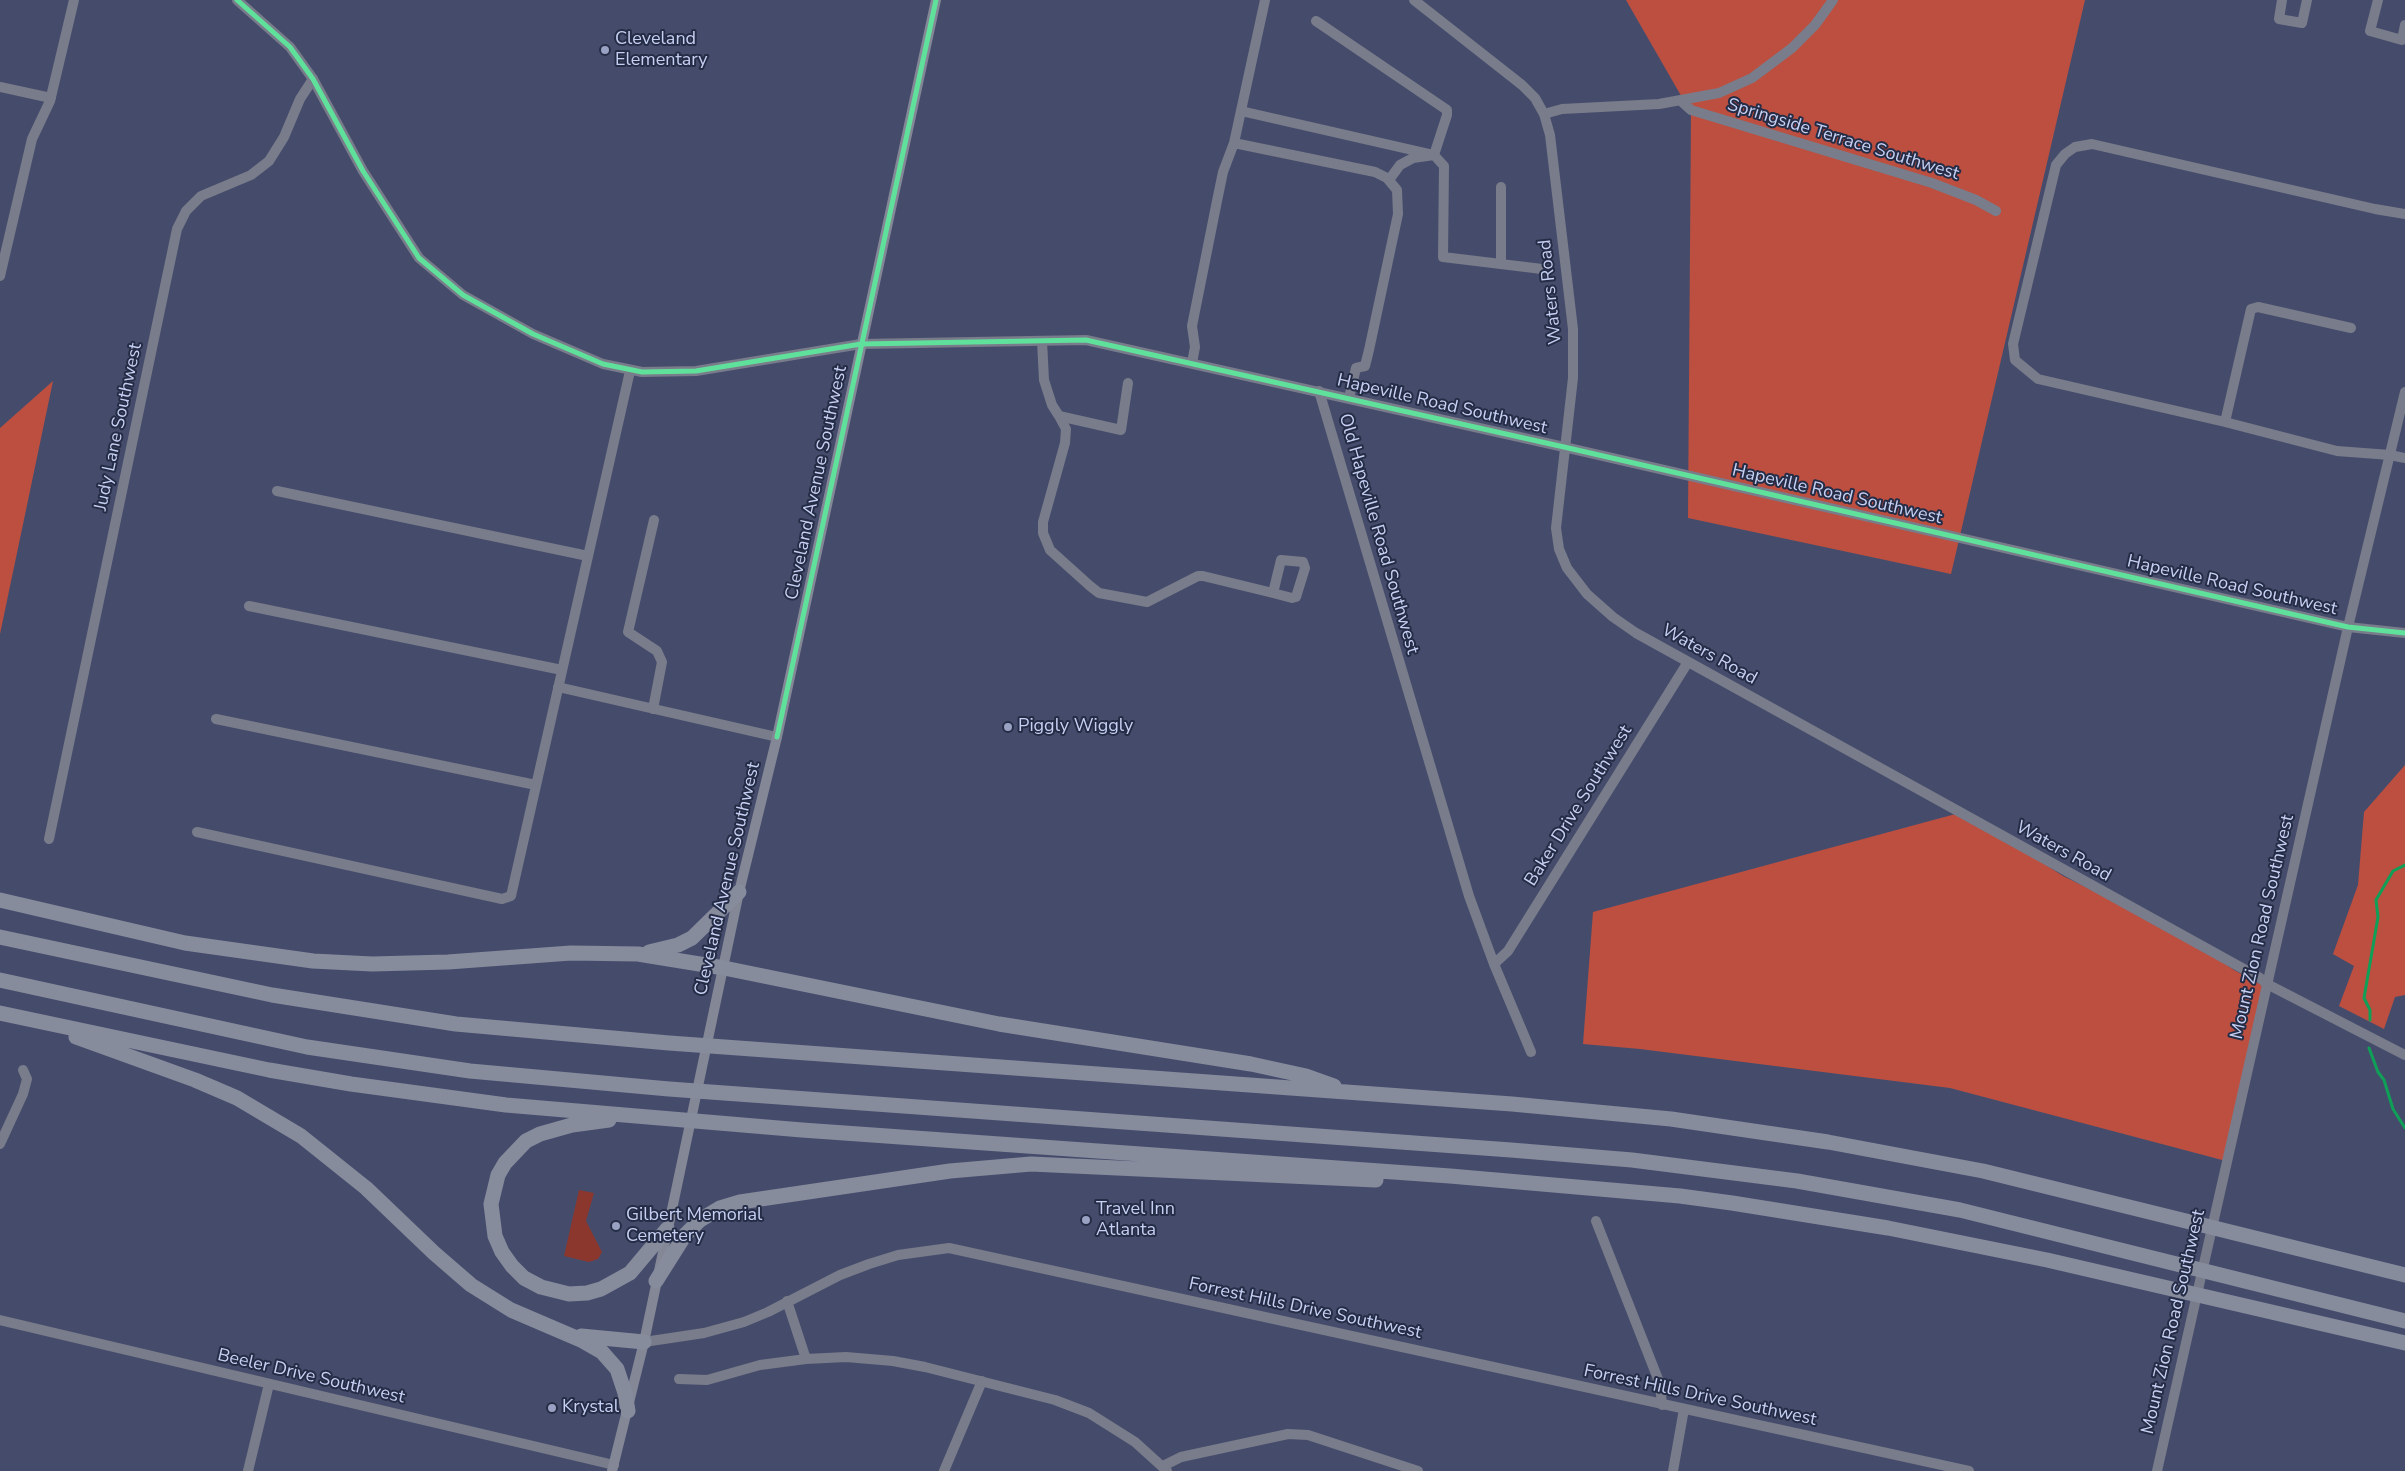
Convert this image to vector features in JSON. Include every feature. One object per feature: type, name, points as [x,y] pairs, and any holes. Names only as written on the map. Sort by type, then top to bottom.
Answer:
[{"type":"highway","points":[[638,954],[662,950],[692,938],[739,892]]},
{"type":"highway","points":[[0,900],[185,943],[313,960],[397,963],[571,953],[638,954],[724,968],[998,1024],[1251,1064],[1306,1076],[1354,1092]]},
{"type":"highway","points":[[0,928],[134,966]]},
{"type":"highway","points":[[0,937],[281,996],[456,1024],[668,1043],[1354,1092],[1671,1119],[1828,1142],[1983,1171],[2405,1275]]},
{"type":"highway","points":[[0,980],[290,1044],[470,1072],[669,1089],[1511,1150],[1714,1169],[1797,1181],[1960,1210],[2168,1260],[2405,1322]]},
{"type":"highway","points":[[0,1013],[269,1070],[351,1084],[506,1105],[802,1130],[1450,1176],[1680,1196],[1784,1210],[1888,1228],[2038,1258],[2405,1343]]},
{"type":"highway","points":[[20,1018],[195,1080],[237,1098],[275,1119],[326,1154],[471,1285],[511,1310],[594,1346],[610,1359],[621,1380],[628,1411]]},
{"type":"highway","points":[[635,1116],[555,1129],[526,1141],[505,1163],[493,1189],[491,1204],[495,1236],[512,1266],[524,1278],[540,1287],[569,1294],[601,1289],[630,1273],[667,1229]]},
{"type":"highway","points":[[656,1281],[685,1235],[700,1220],[720,1208],[740,1202],[950,1171],[1031,1164],[1353,1180],[1450,1176]]},
{"type":"highway","points":[[567,1333],[644,1342]]},
{"type":"main road","name":"Cleveland Avenue Southwest","points":[[613,1468],[644,1342],[739,892],[777,737],[936,0]]},
{"type":"street","points":[[0,276],[3,249],[32,139],[51,98],[74,0]]},
{"type":"street","points":[[237,0],[290,47],[313,79],[363,171],[419,258],[440,278],[463,295],[534,334],[603,364],[630,371],[696,371],[861,344],[1086,340],[1319,391]]},
{"type":"street","points":[[1192,363],[1195,347],[1192,326],[1223,172],[1234,143],[1265,0]]},
{"type":"street","name":"Waters Road","points":[[1414,0],[1522,85],[1535,98],[1544,114],[1550,135],[1573,329],[1573,378],[1556,528],[1559,549],[1567,568],[1587,594],[1613,617],[1688,662],[2260,978],[2266,984],[2405,1054]]},
{"type":"street","points":[[1544,114],[1562,109],[1681,101],[1719,93],[1752,78],[1792,48],[1816,25],[1833,0]]},
{"type":"street","points":[[2282,0],[2279,19],[2302,23],[2307,0]]},
{"type":"street","points":[[2378,0],[2370,31],[2402,40],[2405,25]]},
{"type":"street","points":[[1316,21],[1447,110],[1434,154]]},
{"type":"street","name":"Judy Lane Southwest","points":[[49,839],[177,229],[186,211],[201,196],[251,175],[269,161],[284,137],[300,99],[313,79]]},
{"type":"street","points":[[0,87],[51,98]]},
{"type":"street","name":"Springside Terrace Southwest","points":[[1681,101],[1691,110],[1932,184],[1976,200],[1996,211]]},
{"type":"street","points":[[1241,111],[1434,154],[1444,166],[1443,257],[1542,269]]},
{"type":"street","points":[[1234,143],[1375,172],[1389,180],[1397,190],[1398,214],[1369,350],[1365,366],[1356,368],[1349,398]]},
{"type":"street","points":[[2405,214],[2375,209],[2092,144],[2075,147],[2065,154],[2056,165],[2013,344],[2015,360],[2038,379],[2225,422],[2337,452],[2390,455],[2405,458]]},
{"type":"street","points":[[1389,180],[1400,166],[1413,158],[1434,154]]},
{"type":"street","points":[[1501,263],[1502,187]]},
{"type":"street","points":[[2225,422],[2251,308],[2258,307],[2351,328]]},
{"type":"street","points":[[1042,341],[1044,380],[1052,405],[1066,429],[1065,442],[1044,522],[1043,532],[1050,550],[1099,593],[1146,602],[1198,576],[1273,593]]},
{"type":"street","points":[[197,832],[502,899],[510,896],[630,371]]},
{"type":"street","points":[[1059,416],[1121,430],[1128,383]]},
{"type":"street","name":"Hapeville Road Southwest","points":[[1319,391],[2348,627],[2405,633]]},
{"type":"street","name":"Old Hapeville Road Southwest","points":[[1319,391],[1447,828],[1494,964],[1531,1052]]},
{"type":"street","name":"Mount Zion Road Southwest","points":[[2157,1471],[2348,627],[2405,392]]},
{"type":"street","points":[[277,491],[588,556]]},
{"type":"street","points":[[653,708],[662,662],[657,651],[628,632],[654,520]]},
{"type":"street","points":[[249,606],[562,670]]},
{"type":"street","name":"Baker Drive Southwest","points":[[1494,964],[1508,952],[1688,662]]},
{"type":"street","points":[[558,687],[777,737]]},
{"type":"street","points":[[216,719],[536,785]]},
{"type":"street","points":[[0,1144],[23,1094],[27,1078],[23,1070]]},
{"type":"street","points":[[1596,1221],[1660,1384],[1662,1405]]},
{"type":"street","name":"Forrest Hills Drive Southwest","points":[[644,1342],[704,1334],[744,1322],[840,1275],[869,1264],[898,1255],[949,1248],[1969,1471]]},
{"type":"street","points":[[787,1301],[806,1359]]},
{"type":"street","name":"Beeler Drive Southwest","points":[[0,1320],[613,1468]]},
{"type":"street","points":[[679,1379],[707,1380],[760,1366],[806,1359],[846,1357],[893,1361],[1055,1400],[1089,1413],[1135,1442],[1165,1468],[1180,1457],[1288,1434],[1308,1436],[1418,1471]]},
{"type":"street","points":[[944,1471],[982,1381]]},
{"type":"street","points":[[248,1471],[269,1384]]},
{"type":"street","points":[[1673,1471],[1684,1409]]},
{"type":"shaded area","points":[[1626,0],[2085,0],[1951,574],[1688,518],[1691,113]]},
{"type":"shaded area","points":[[53,381],[0,634],[0,428]]},
{"type":"shaded area","points":[[2405,765],[2405,995],[2395,997],[2384,1029],[2339,1006],[2354,966],[2333,954],[2358,885],[2364,812]]},
{"type":"shaded area","points":[[1963,812],[2063,876],[2179,933],[2234,970],[2269,989],[2226,1161],[1950,1088],[1640,1049],[1583,1044],[1593,912]]},
{"type":"shaded area","points":[[579,1190],[594,1193],[586,1221],[602,1252],[598,1259],[589,1262],[564,1256]]},
{"type":"waterway","points":[[2370,1020],[2370,1010],[2364,998],[2378,917],[2376,900],[2393,871],[2405,865]]},
{"type":"waterway","points":[[2369,1048],[2378,1072],[2384,1080],[2393,1109],[2405,1128]]},
{"type":"cycle path","points":[[237,0],[290,47],[313,79],[363,171],[419,258],[463,295],[533,334],[603,364],[642,372],[696,371],[861,344],[1086,340],[1564,447],[2348,627],[2405,633]]},
{"type":"cycle path","points":[[777,737],[936,0]]},
{"type":"place","name":"Cleveland Elementary","points":[[605,50]]},
{"type":"place","name":"Piggly Wiggly","points":[[1008,727]]},
{"type":"place","name":"Travel Inn Atlanta","points":[[1086,1220]]},
{"type":"place","name":"Gilbert Memorial Cemetery","points":[[616,1226]]},
{"type":"place","name":"Krystal","points":[[552,1408]]}]
